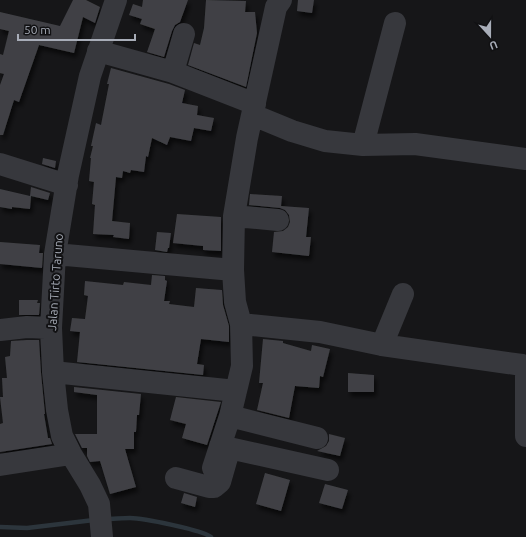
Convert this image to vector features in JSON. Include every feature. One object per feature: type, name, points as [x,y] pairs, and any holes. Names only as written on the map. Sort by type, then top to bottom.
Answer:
[{"type":"street","name":"Jalan Tirto Taruno","points":[[102,533],[99,504],[62,436],[57,410],[53,372],[51,328],[55,254],[67,184],[90,76],[116,0]]},
{"type":"street","points":[[176,478],[209,488],[214,487],[220,482],[230,416],[242,366],[241,324],[235,302],[233,270],[234,216],[241,171],[276,7],[281,0]]},
{"type":"street","points":[[363,145],[395,23]]},
{"type":"street","points":[[173,72],[184,34]]},
{"type":"street","points":[[98,51],[173,72],[254,110],[292,131],[325,141],[363,145],[415,144],[526,159]]},
{"type":"street","points":[[0,164],[67,184]]},
{"type":"street","points":[[234,216],[278,220]]},
{"type":"street","points":[[55,254],[233,270]]},
{"type":"street","points":[[382,345],[403,294]]},
{"type":"street","points":[[241,324],[320,332],[382,345],[522,365],[526,370],[526,436]]},
{"type":"street","points":[[0,330],[27,327],[51,328]]},
{"type":"street","points":[[53,372],[236,391]]},
{"type":"street","points":[[230,416],[317,438]]},
{"type":"street","points":[[213,468],[225,447]]},
{"type":"street","points":[[225,447],[328,470]]},
{"type":"street","points":[[0,465],[71,454]]},
{"type":"building","points":[[73,0],[86,0],[100,7],[95,23],[83,17],[74,53],[39,45],[19,102],[14,100],[3,135],[0,135],[0,85],[4,74],[0,73],[0,54],[3,55],[9,31],[0,29],[0,12],[60,26]]},
{"type":"building","points":[[143,0],[188,0],[180,22],[175,25],[172,31],[164,57],[147,52],[155,29],[140,24],[142,19],[129,15],[133,4],[142,7]]},
{"type":"building","points":[[206,0],[246,1],[245,12],[255,12],[257,33],[246,87],[188,65],[194,43],[200,45],[204,28]]},
{"type":"building","points":[[298,0],[314,0],[312,13],[297,11]]},
{"type":"building","points":[[111,68],[185,90],[182,103],[198,106],[197,115],[214,118],[211,131],[194,128],[191,141],[170,137],[167,145],[152,138],[148,157],[146,156],[144,172],[131,170],[130,173],[123,171],[122,178],[116,177],[112,221],[130,223],[129,239],[113,237],[114,235],[93,234],[95,205],[92,204],[94,182],[89,181],[90,158],[93,146],[91,146],[96,123],[101,125]]},
{"type":"building","points":[[43,158],[56,161],[55,168],[42,164]]},
{"type":"building","points":[[31,187],[50,193],[48,200],[31,196],[30,209],[0,207],[0,189],[30,196]]},
{"type":"building","points":[[250,194],[282,196],[281,206],[309,208],[306,237],[311,237],[309,256],[272,252],[274,232],[283,231],[288,227],[290,222],[289,215],[285,210],[280,208],[249,205]]},
{"type":"building","points":[[177,214],[221,217],[221,251],[203,250],[203,246],[173,243]]},
{"type":"building","points":[[157,232],[171,233],[167,252],[155,250]]},
{"type":"building","points":[[0,242],[40,245],[39,253],[43,253],[42,268],[0,264]]},
{"type":"building","points":[[152,275],[165,276],[165,280],[167,281],[164,301],[170,301],[169,304],[194,307],[196,288],[222,290],[223,305],[229,326],[229,342],[201,339],[197,364],[204,365],[203,375],[77,362],[80,332],[70,331],[72,318],[85,319],[88,296],[84,295],[85,281],[123,285],[124,282],[151,285]]},
{"type":"building","points":[[19,300],[38,300],[37,303],[40,303],[39,315],[19,315]]},
{"type":"building","points":[[263,339],[283,341],[283,343],[311,351],[312,345],[330,349],[323,377],[320,376],[319,388],[295,386],[289,418],[257,410],[263,383],[259,383]]},
{"type":"building","points":[[39,340],[44,414],[48,438],[50,438],[52,444],[0,452],[0,424],[3,423],[0,397],[3,397],[2,378],[7,378],[5,357],[10,356],[11,341]]},
{"type":"building","points":[[348,373],[374,375],[374,392],[348,392]]},
{"type":"building","points":[[74,387],[141,394],[139,415],[137,415],[136,432],[134,432],[134,449],[125,449],[136,487],[110,494],[100,461],[90,462],[87,456],[87,448],[82,448],[75,434],[97,434],[97,395],[74,392]]},
{"type":"building","points":[[176,397],[221,402],[207,445],[182,438],[186,424],[170,420]]},
{"type":"building","points":[[329,434],[345,438],[340,456],[317,451],[326,446],[329,441]]},
{"type":"building","points":[[265,473],[290,480],[281,511],[256,504]]},
{"type":"building","points":[[325,484],[348,490],[342,509],[319,503]]},
{"type":"building","points":[[184,493],[197,497],[195,507],[181,503]]},
{"type":"waterway","points":[[105,519],[130,518],[147,520],[185,528],[211,537]]},
{"type":"waterway","points":[[0,527],[27,528],[94,520]]}]
